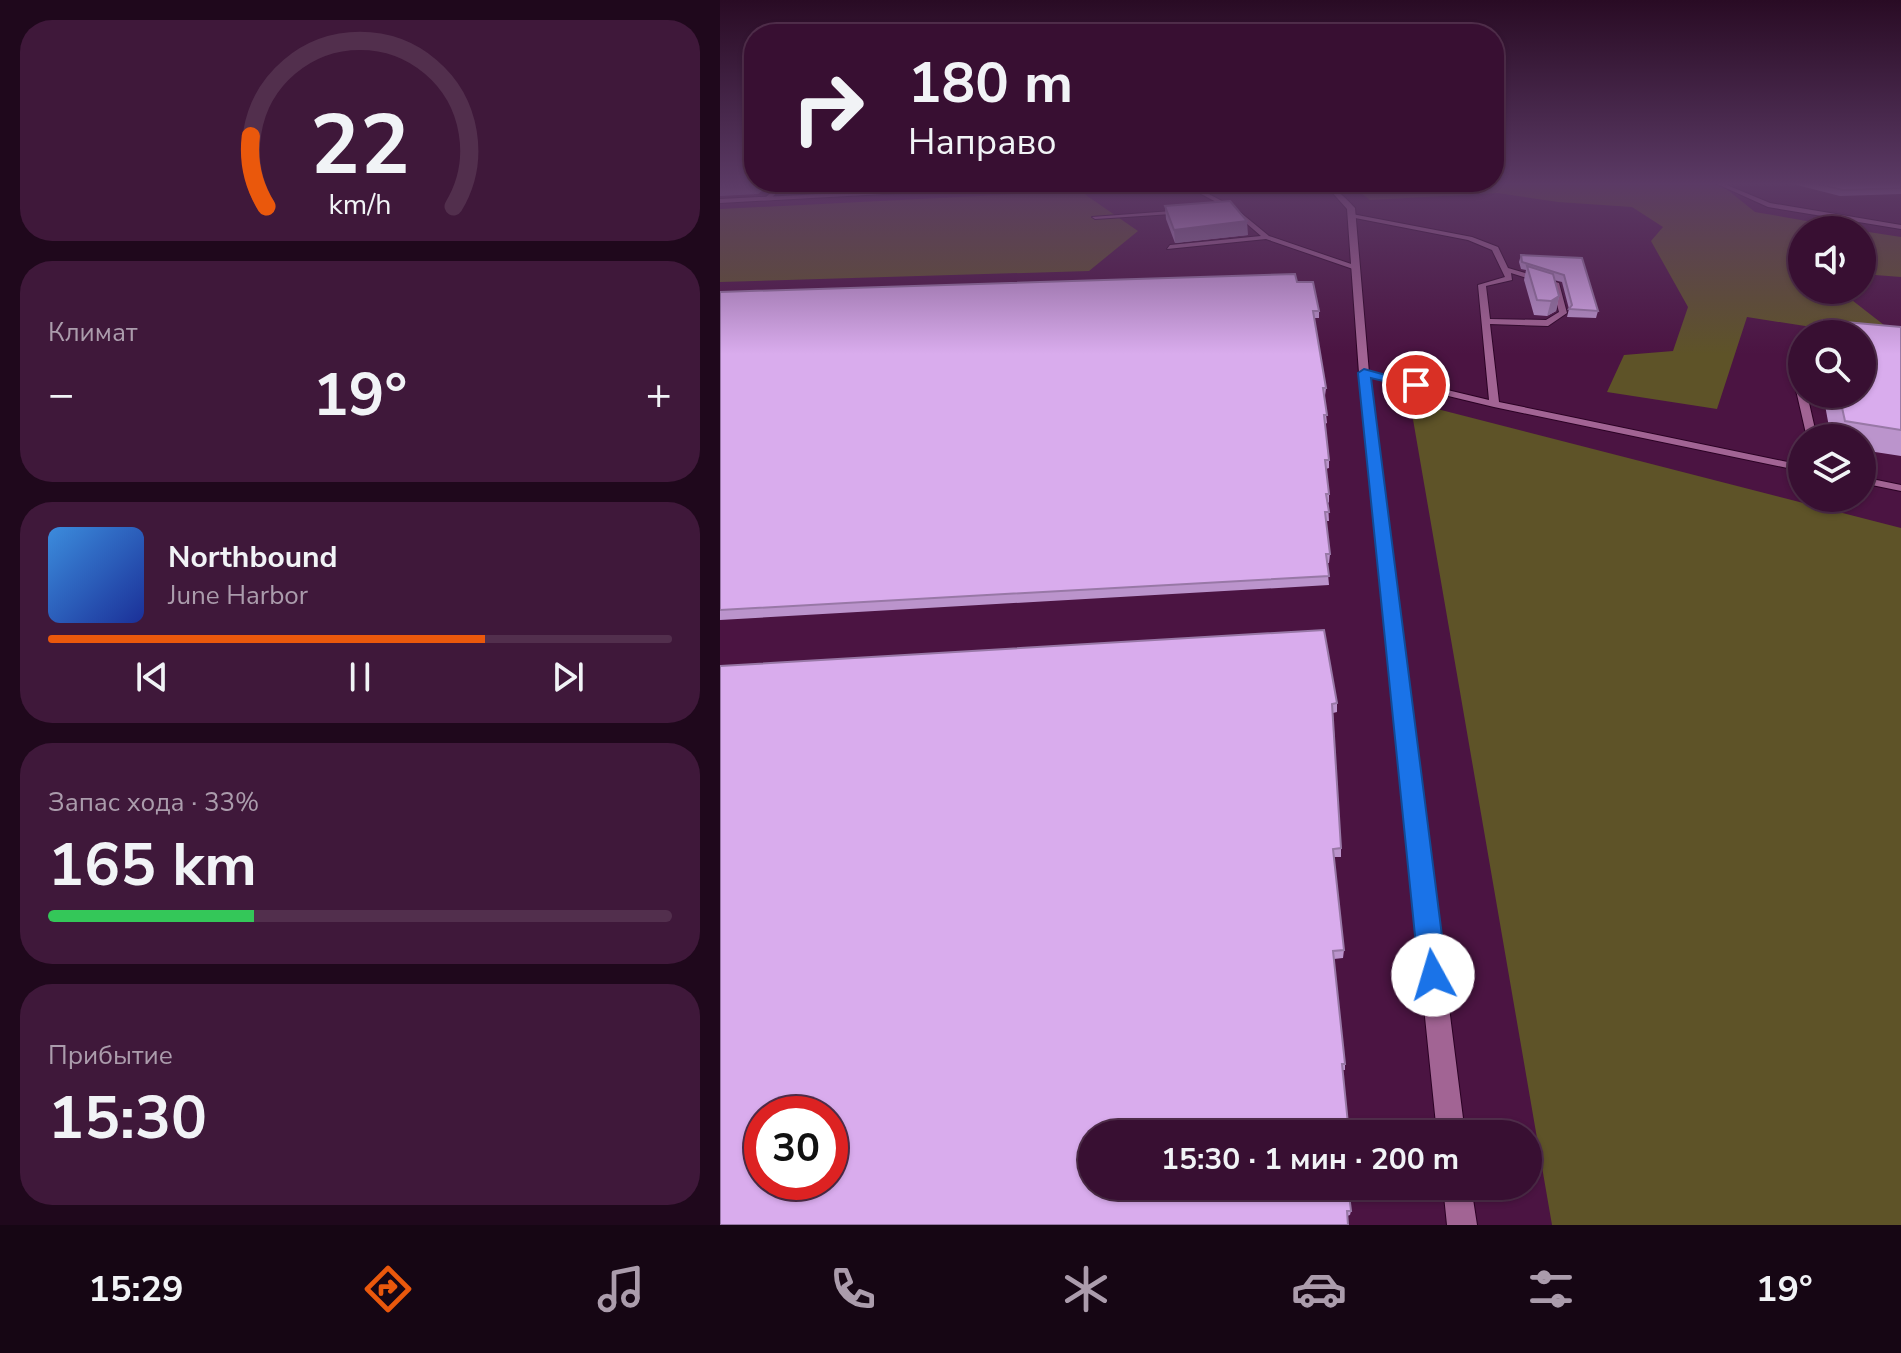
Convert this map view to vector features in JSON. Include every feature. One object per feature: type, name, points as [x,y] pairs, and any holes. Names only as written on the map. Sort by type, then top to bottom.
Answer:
[{"type":"street","points":[[1354,240],[1364,373],[1449,1120]]},
{"type":"street","points":[[1459,1200],[1462,1225]]},
{"type":"lane","points":[[1170,247],[1236,240]]},
{"type":"lane","points":[[1276,240],[1356,267]]},
{"type":"lane","points":[[1475,240],[1495,249],[1509,278],[1482,285],[1494,404]]},
{"type":"lane","points":[[1485,321],[1548,323],[1563,313],[1556,285],[1504,269]]},
{"type":"lane","points":[[1364,373],[1494,404],[1788,465]]},
{"type":"lane","points":[[1876,483],[1901,488]]},
{"type":"shaded area","points":[[720,240],[1127,240],[1089,271],[720,282]]},
{"type":"shaded area","points":[[1652,240],[1788,240],[1788,304],[1857,304],[1893,332],[1876,333],[1876,320],[1788,320],[1788,323],[1747,317],[1717,409],[1607,392],[1624,355],[1673,351],[1688,307]]},
{"type":"shaded area","points":[[1876,240],[1901,240],[1901,277],[1876,275]]},
{"type":"shaded area","points":[[1410,402],[1788,499],[1788,512],[1839,512],[1901,528],[1901,1225],[1552,1225],[1542,1167],[1542,1120],[1534,1120]]},
{"type":"building","points":[[1521,255],[1582,258],[1598,311],[1569,309],[1572,305],[1564,275],[1522,262]]},
{"type":"building","points":[[1527,266],[1553,274],[1559,296],[1551,301],[1537,300]]},
{"type":"building","points":[[1295,274],[1297,282],[1313,282],[1319,311],[1313,311],[1326,388],[1323,388],[1329,460],[1325,460],[1329,512],[1325,512],[1329,576],[720,610],[720,292]]},
{"type":"building","points":[[1876,325],[1901,327],[1901,430],[1845,421],[1842,408],[1876,408]]},
{"type":"building","points":[[1324,630],[1337,703],[1332,704],[1341,848],[1333,849],[1344,950],[1333,951],[1348,1120],[1078,1120],[1078,1200],[1350,1200],[1348,1225],[720,1225],[720,666]]},
{"type":"route","points":[[1416,385],[1364,373],[1433,975]]}]
